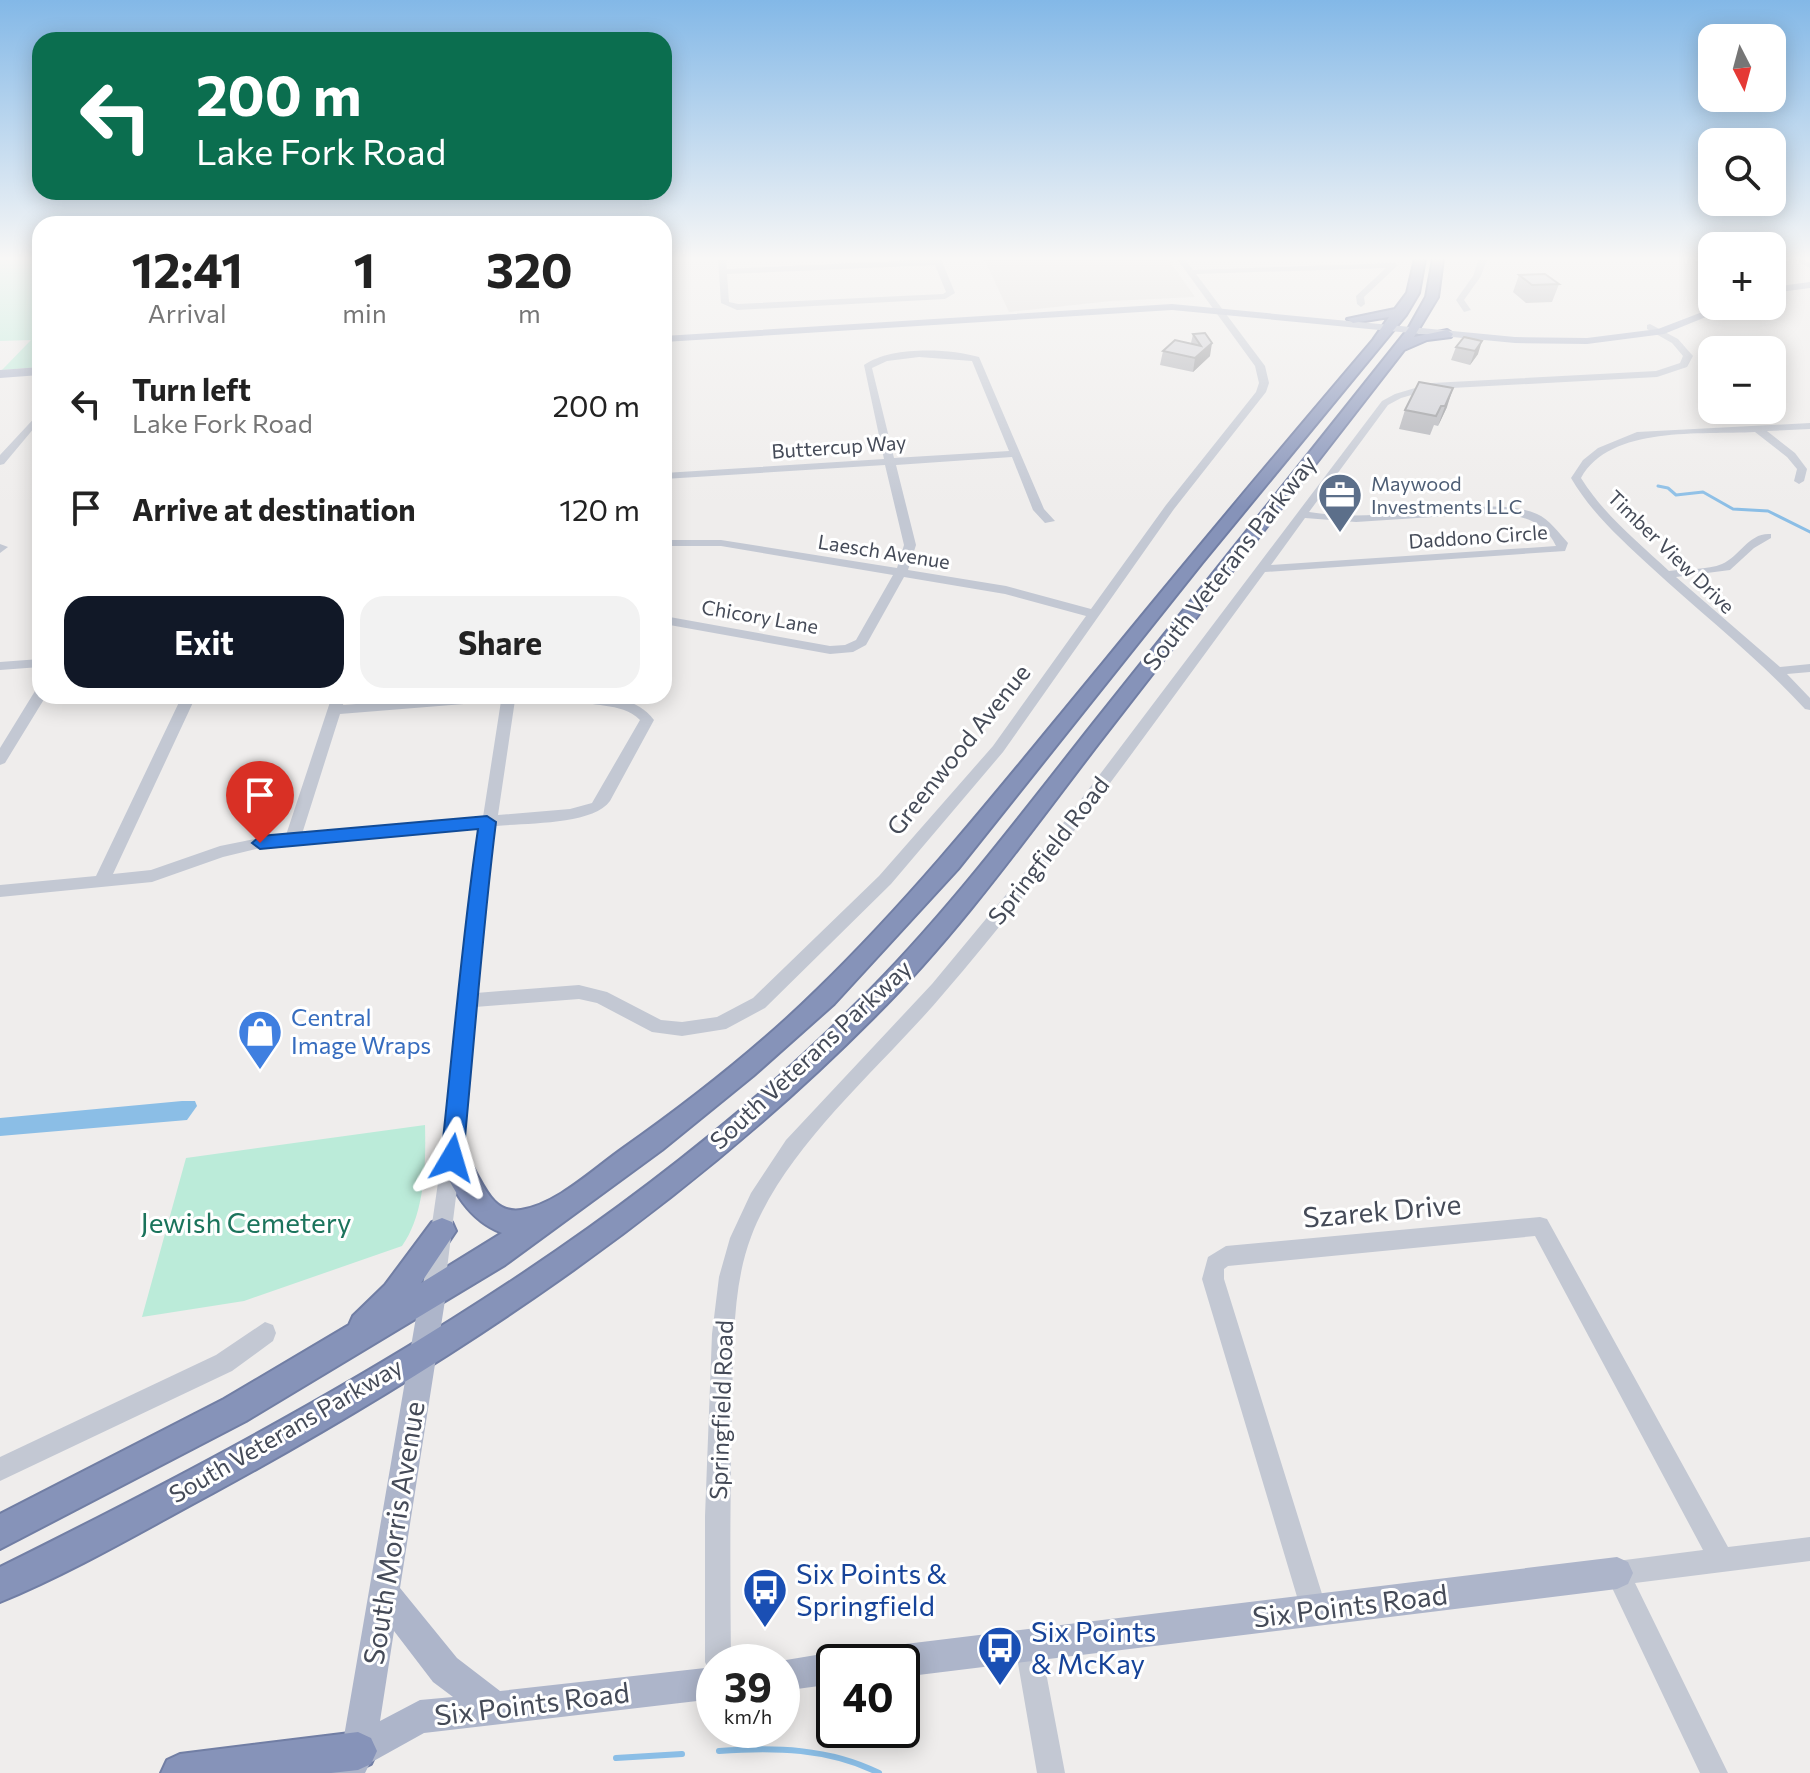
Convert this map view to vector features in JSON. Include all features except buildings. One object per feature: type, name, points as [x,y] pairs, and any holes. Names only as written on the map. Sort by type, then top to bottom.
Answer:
[{"type":"highway","name":"South Veterans Parkway","points":[[0,1532],[235,1410],[433,1294],[626,1163],[723,1086],[866,957],[950,864],[1186,572],[1390,342]]},
{"type":"highway","name":"South Veterans Parkway","points":[[0,1585],[207,1479],[518,1291],[660,1188],[777,1092],[862,1014],[964,902],[1391,342]]},
{"type":"highway","points":[[452,1158],[483,1210],[497,1219],[517,1223],[562,1208]]},
{"type":"highway","points":[[338,1351],[395,1295],[442,1231]]},
{"type":"highway","points":[[180,1773],[358,1766]]},
{"type":"main road","points":[[0,374],[32,372]]},
{"type":"main road","name":"South Morris Avenue","points":[[358,1766],[433,1294]]},
{"type":"main road","name":"Six Points Road","points":[[920,1658],[1617,1573]]},
{"type":"main road","points":[[384,1593],[445,1670],[494,1707]]},
{"type":"main road","name":"Six Points Road","points":[[358,1766],[420,1717],[696,1685]]},
{"type":"street","name":"Greenwood Avenue","points":[[469,1000],[579,992],[601,997],[658,1027],[682,1029],[720,1024],[747,1012],[835,933],[911,852],[998,749],[1176,498],[1263,388],[1262,370],[1241,342]]},
{"type":"street","name":"Springfield Road","points":[[718,1644],[717,1516],[723,1334],[730,1277],[740,1238],[758,1199],[793,1146],[938,989],[1045,859],[1375,414],[1398,396],[1443,385],[1657,374],[1688,361],[1686,352],[1672,342]]},
{"type":"street","points":[[901,572],[908,557],[910,539],[867,367],[871,361],[954,354],[978,360],[1039,510],[1049,521]]},
{"type":"street","points":[[0,462],[32,424]]},
{"type":"street","points":[[1756,428],[1810,426]]},
{"type":"street","points":[[1756,428],[1797,461],[1802,469],[1799,481]]},
{"type":"street","name":"Timber View Drive","points":[[1756,428],[1647,433],[1617,441],[1589,462],[1576,478],[1614,527],[1729,632],[1777,671],[1810,706]]},
{"type":"street","name":"Buttercup Way","points":[[672,476],[1017,454]]},
{"type":"street","name":"Daddono Circle","points":[[1261,569],[1561,549],[1562,543],[1534,515],[1510,510],[1362,520],[1329,520],[1301,514]]},
{"type":"street","points":[[1668,575],[1726,567],[1767,536]]},
{"type":"street","name":"Laesch Avenue","points":[[672,543],[721,543],[901,572],[1006,590],[1095,614]]},
{"type":"street","name":"Chicory Lane","points":[[672,621],[830,650],[850,648],[861,642],[901,572]]},
{"type":"street","points":[[0,666],[32,664]]},
{"type":"street","points":[[1777,671],[1810,668]]},
{"type":"street","points":[[0,760],[34,704]]},
{"type":"street","points":[[101,882],[185,704]]},
{"type":"street","points":[[292,840],[337,704]]},
{"type":"street","name":"South Morris Avenue","points":[[433,1294],[452,1158],[469,1000],[472,935],[507,704]]},
{"type":"street","points":[[0,891],[152,876],[247,845],[579,813],[597,807],[603,801],[647,720],[645,714],[634,708],[615,704]]},
{"type":"street","name":"Szarek Drive","points":[[1314,1610],[1213,1279],[1213,1266],[1218,1259],[1226,1256],[1540,1226],[1722,1560]]},
{"type":"street","points":[[0,1469],[224,1363],[265,1333]]},
{"type":"street","name":"Six Points Road","points":[[1617,1573],[1810,1549]]},
{"type":"street","points":[[1617,1573],[1714,1773]]},
{"type":"street","points":[[1028,1646],[1051,1773]]},
{"type":"green space","points":[[29,342],[32,342],[32,368],[2,370]]},
{"type":"green space","name":"Jewish Cemetery","points":[[425,1125],[420,1204],[402,1246],[244,1301],[142,1317],[186,1158]]},
{"type":"water","points":[[195,1101],[197,1106],[187,1120],[0,1136],[0,1118]]},
{"type":"waterway","points":[[1658,486],[1668,488],[1676,495],[1703,492],[1733,509],[1768,511],[1810,532]]},
{"type":"waterway","points":[[719,1751],[801,1751],[841,1758],[879,1773]]},
{"type":"waterway","points":[[616,1758],[682,1754]]},
{"type":"place","name":"Maywood Investments LLC","points":[[1340,534]]},
{"type":"place","name":"Central Image Wraps","points":[[260,1071]]},
{"type":"place","name":"Six Points & Springfield","points":[[765,1629]]},
{"type":"place","name":"Six Points & McKay","points":[[1000,1687]]},
{"type":"route","points":[[260,843],[487,822],[472,935],[469,1000],[452,1158]]}]
